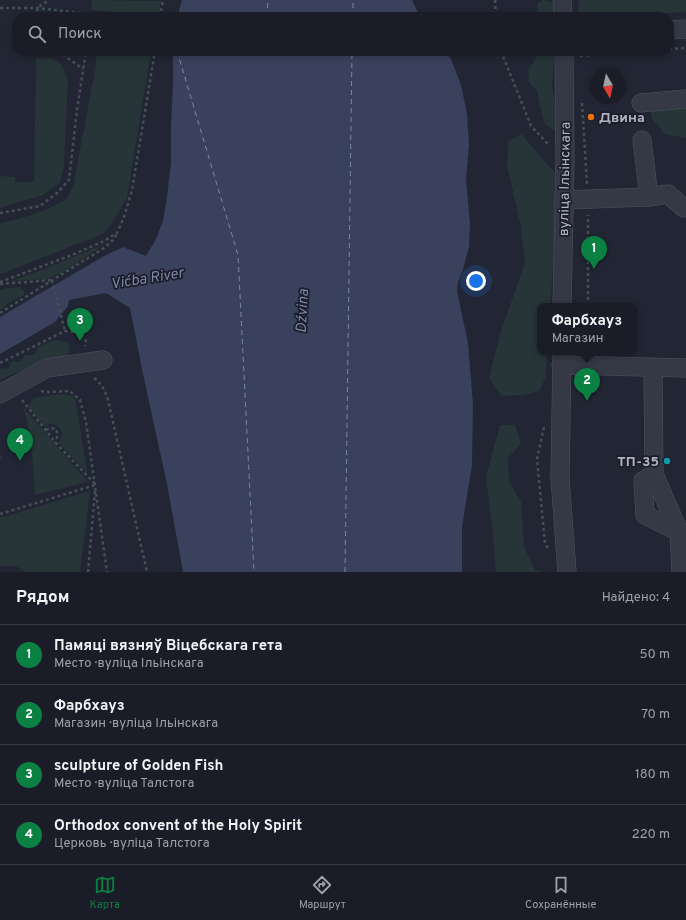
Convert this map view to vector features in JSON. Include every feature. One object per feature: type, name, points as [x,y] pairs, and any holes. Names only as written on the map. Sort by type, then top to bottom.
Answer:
[{"type":"street","points":[[562,0],[563,12]]},
{"type":"street","points":[[674,30],[686,30]]},
{"type":"street","name":"вуліца Ільінскага","points":[[562,303],[565,162],[564,56]]},
{"type":"street","points":[[641,103],[686,99]]},
{"type":"street","points":[[642,140],[648,197]]},
{"type":"street","points":[[563,200],[648,197],[668,194],[684,208]]},
{"type":"street","points":[[567,572],[560,478],[562,359],[653,367],[686,368]]},
{"type":"street","points":[[6,390],[47,368],[103,360]]},
{"type":"street","points":[[653,367],[654,474],[682,526],[681,572]]},
{"type":"street","points":[[654,474],[642,481],[645,515],[682,526]]},
{"type":"path","points":[[37,8],[49,0]]},
{"type":"path","points":[[161,12],[163,0]]},
{"type":"path","points":[[495,0],[496,12]]},
{"type":"path","points":[[0,8],[37,8],[64,12]]},
{"type":"path","points":[[37,8],[38,12]]},
{"type":"path","points":[[674,49],[686,48]]},
{"type":"path","points":[[65,56],[83,70]]},
{"type":"path","points":[[0,213],[40,206],[57,193],[69,180],[85,56]]},
{"type":"path","points":[[0,313],[104,248],[113,240],[124,217],[132,190],[154,56]]},
{"type":"path","points":[[503,56],[531,126],[565,162]]},
{"type":"path","points":[[579,56],[579,64]]},
{"type":"path","points":[[582,101],[588,200],[588,303]]},
{"type":"path","points":[[0,283],[72,255],[117,233]]},
{"type":"path","points":[[0,283],[52,280]]},
{"type":"path","points":[[52,280],[65,331]]},
{"type":"path","points":[[0,363],[65,331],[81,333],[86,341],[84,349],[73,365],[98,381],[108,400],[147,572]]},
{"type":"path","points":[[6,390],[46,430],[55,442],[95,485],[88,572]]},
{"type":"path","points":[[6,390],[48,392],[70,391],[80,400],[86,422],[107,572]]},
{"type":"path","points":[[46,430],[50,428],[56,429],[58,436],[55,442]]},
{"type":"path","points":[[0,514],[95,485]]},
{"type":"shaded area","points":[[92,0],[161,1],[160,12],[114,12],[91,10]]},
{"type":"shaded area","points":[[543,0],[552,2],[553,12],[537,12],[537,4]]},
{"type":"shaded area","points":[[579,0],[686,0],[686,12],[578,12]]},
{"type":"shaded area","points":[[95,56],[150,56],[127,198],[112,223],[103,234],[0,273],[0,223],[15,220],[52,207],[65,200],[73,187],[96,65]]},
{"type":"shaded area","points":[[554,56],[552,86],[558,119],[555,131],[544,123],[537,91],[529,82],[528,70],[537,57]]},
{"type":"shaded area","points":[[36,58],[53,59],[62,65],[68,81],[64,164],[60,183],[43,195],[0,208],[0,176],[15,177],[15,182],[34,182]]},
{"type":"shaded area","points":[[686,103],[686,138],[665,134],[651,117],[652,107]]},
{"type":"shaded area","points":[[521,134],[555,173],[556,229],[550,303],[537,303],[537,355],[547,355],[546,377],[539,391],[523,395],[501,396],[489,378],[501,331],[525,263],[521,227],[507,165],[508,142]]},
{"type":"shaded area","points":[[105,244],[60,274],[48,279],[12,281],[44,269]]},
{"type":"shaded area","points":[[21,287],[25,294],[0,309],[0,290]]},
{"type":"shaded area","points":[[54,340],[67,342],[70,349],[67,355],[5,377],[0,381],[0,368],[8,369],[12,361],[20,362],[25,355],[34,355],[38,348]]},
{"type":"shaded area","points":[[62,394],[73,396],[77,408],[87,473],[58,442],[63,434],[58,426],[51,423],[45,427],[28,407],[33,398]]},
{"type":"shaded area","points":[[24,408],[88,482],[35,495],[31,441]]},
{"type":"shaded area","points":[[500,425],[515,425],[521,444],[508,458],[509,481],[521,502],[524,547],[535,570],[542,572],[496,572],[486,477]]},
{"type":"shaded area","points":[[90,491],[80,572],[26,572],[18,567],[0,566],[0,518]]},
{"type":"water","points":[[182,0],[412,0],[418,12],[178,12]]},
{"type":"water","points":[[173,56],[449,56],[451,59],[461,85],[467,114],[469,145],[466,179],[470,224],[469,247],[458,282],[457,291],[468,343],[473,404],[472,465],[462,527],[462,572],[183,572],[167,484],[130,308],[106,293],[69,300],[68,306],[55,322],[0,354],[0,317],[104,256],[123,247],[146,256],[156,239],[163,221],[167,197],[171,163]]},
{"type":"ferry route","points":[[267,12],[268,0]]},
{"type":"ferry route","points":[[353,0],[353,12]]},
{"type":"ferry route","points":[[178,56],[238,255],[254,572]]},
{"type":"ferry route","points":[[345,572],[352,56]]},
{"type":"place","name":"Двина","points":[[591,117]]},
{"type":"place","name":"Памяці вязняў Віцебскага гета","points":[[594,269]]},
{"type":"place","name":"sculpture of Golden Fish","points":[[80,341]]},
{"type":"place","name":"Фарбхауз","points":[[587,401]]},
{"type":"place","name":"Orthodox convent of the Holy Spirit","points":[[20,461]]},
{"type":"place","name":"ТП-35","points":[[667,461]]},
{"type":"water label","name":"Vićba River","points":[[147,278]]},
{"type":"water label","name":"Dźvina","points":[[302,311]]}]
